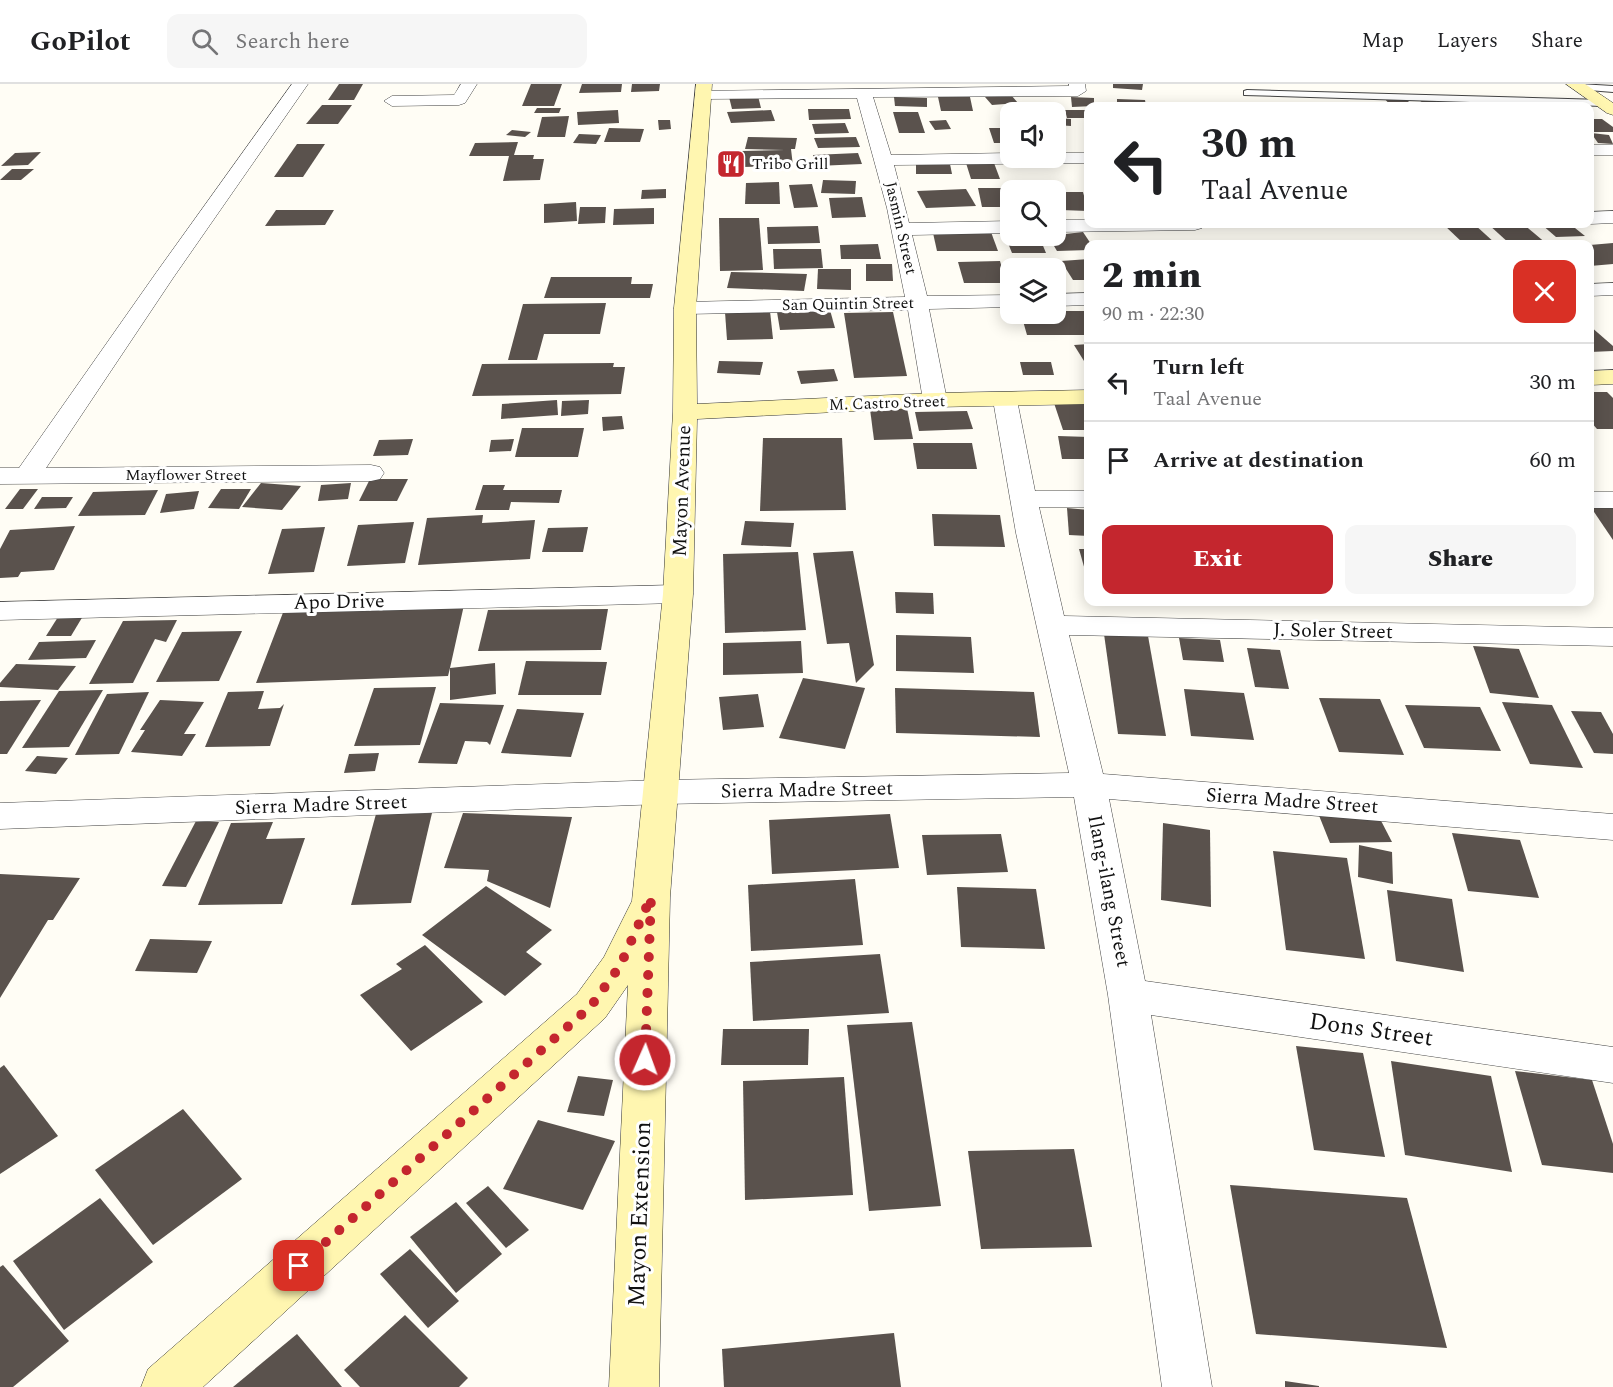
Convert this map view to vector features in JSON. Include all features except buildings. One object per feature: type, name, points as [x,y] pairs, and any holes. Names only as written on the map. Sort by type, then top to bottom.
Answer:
[{"type":"street","points":[[27,476],[163,277],[300,84]]},
{"type":"street","points":[[392,101],[459,100],[469,84]]},
{"type":"street","points":[[703,89],[864,94],[1078,91],[1077,84]]},
{"type":"street","points":[[1576,86],[1610,100]]},
{"type":"street","name":"Mayon Avenue","points":[[651,897],[678,594],[685,412],[685,308],[703,89]]},
{"type":"street","name":"Jasmin Street","points":[[864,94],[885,160],[919,303],[935,400]]},
{"type":"street","points":[[1594,150],[1613,150]]},
{"type":"street","points":[[885,160],[1084,158]]},
{"type":"street","points":[[1594,218],[1613,217]]},
{"type":"street","points":[[1066,226],[1084,226]]},
{"type":"street","points":[[901,229],[1000,227]]},
{"type":"street","points":[[1594,290],[1613,289]]},
{"type":"street","points":[[1066,300],[1084,299]]},
{"type":"street","name":"San Quintin Street","points":[[685,308],[1000,301]]},
{"type":"street","points":[[1594,378],[1613,377]]},
{"type":"street","name":"M. Castro Street","points":[[685,412],[935,400],[1084,397]]},
{"type":"street","name":"Ilang-ilang Street","points":[[1005,400],[1026,499],[1030,533],[1089,785],[1128,995],[1187,1387]]},
{"type":"street","name":"Mayflower Street","points":[[0,476],[371,473]]},
{"type":"street","points":[[1026,499],[1084,499]]},
{"type":"street","points":[[1594,500],[1613,500]]},
{"type":"street","name":"Apo Drive","points":[[0,611],[678,594]]},
{"type":"street","name":"J. Soler Street","points":[[1053,625],[1613,637]]},
{"type":"street","name":"Sierra Madre Street","points":[[0,816],[661,792],[1089,785],[1613,826]]},
{"type":"street","points":[[166,1387],[591,1006],[620,966],[651,897]]},
{"type":"street","name":"Mayon Extension","points":[[634,1387],[651,897]]},
{"type":"street","name":"Dons Street","points":[[1128,995],[1613,1065]]},
{"type":"lane","points":[[1247,93],[1610,100]]},
{"type":"place","name":"Tribo Grill","points":[[731,164]]},
{"type":"route","points":[[299,1266],[591,1006],[620,966],[651,897],[645,1060]]}]
